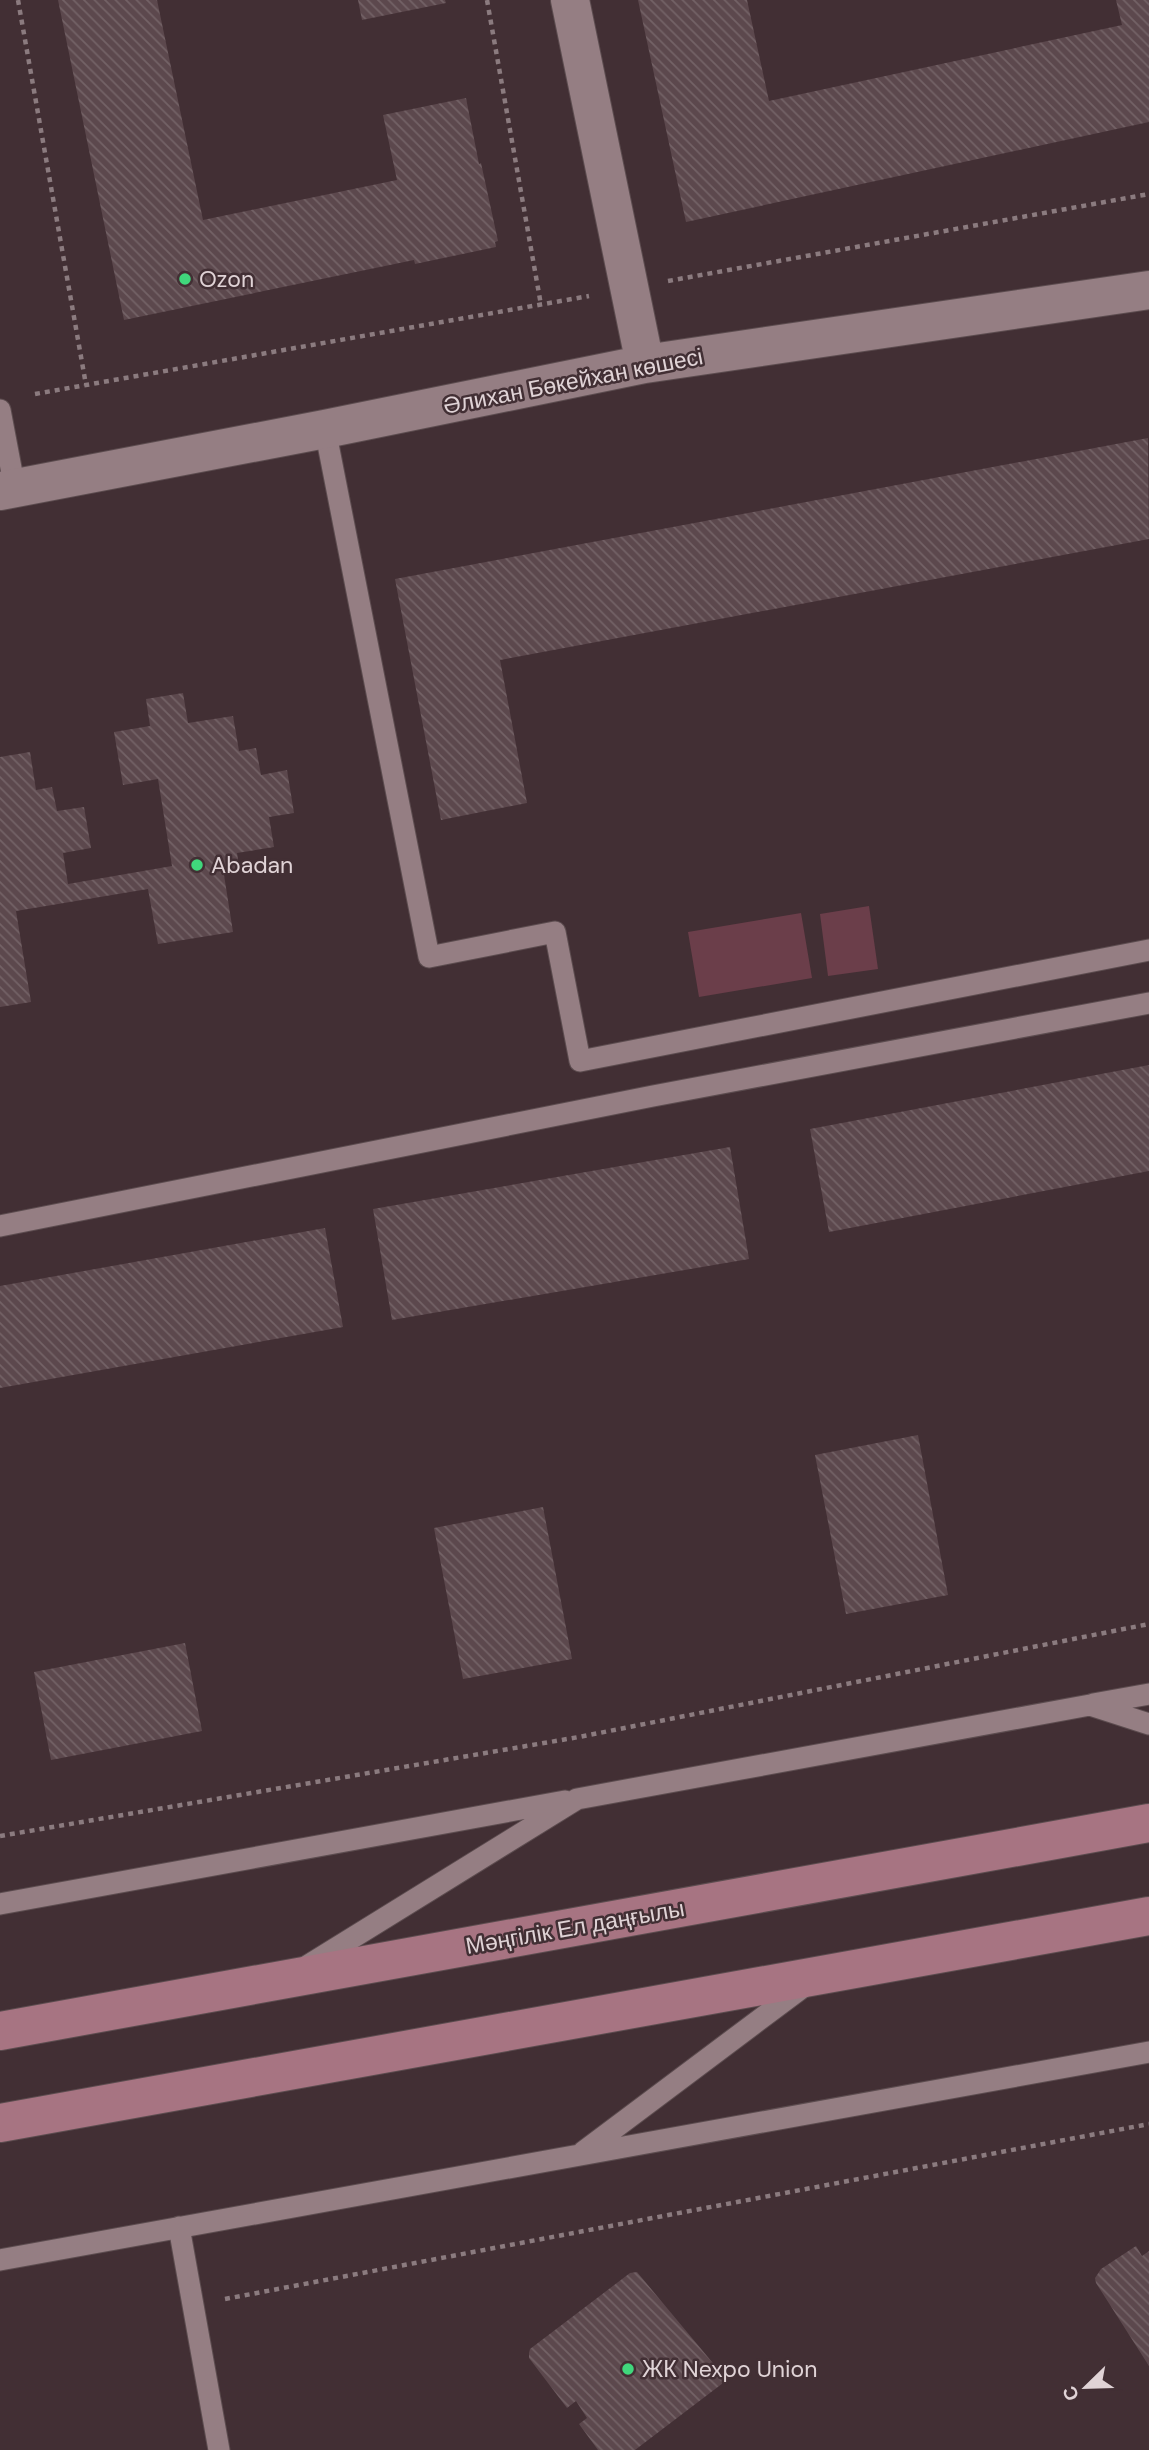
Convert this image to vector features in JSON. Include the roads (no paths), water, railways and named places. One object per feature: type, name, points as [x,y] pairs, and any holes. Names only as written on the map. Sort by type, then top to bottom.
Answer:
[{"type":"main road","name":"Мәңгілік Ел даңғылы","points":[[0,2031],[1149,1823]]},
{"type":"main road","points":[[0,2123],[1149,1916]]},
{"type":"main road","points":[[1054,1933],[1149,1925]]},
{"type":"street","points":[[570,0],[645,364]]},
{"type":"street","name":"Әлихан Бөкейхан көшесі","points":[[8,490],[645,364],[1149,290]]},
{"type":"lane","points":[[0,410],[8,490]]},
{"type":"lane","points":[[325,429],[429,957],[555,932],[580,1060],[1149,950]]},
{"type":"lane","points":[[0,1226],[653,1096],[1149,1003]]},
{"type":"lane","points":[[0,1904],[1149,1694]]},
{"type":"lane","points":[[1090,1705],[1149,1724]]},
{"type":"lane","points":[[285,1979],[577,1799]]},
{"type":"lane","points":[[579,2155],[819,1975]]},
{"type":"lane","points":[[0,2260],[1149,2052]]},
{"type":"lane","points":[[179,2227],[219,2450]]},
{"type":"place","name":"Ozon","points":[[185,279]]},
{"type":"place","name":"Abadan","points":[[197,865]]},
{"type":"place","name":"ЖК Nexpo Union","points":[[628,2369]]}]
